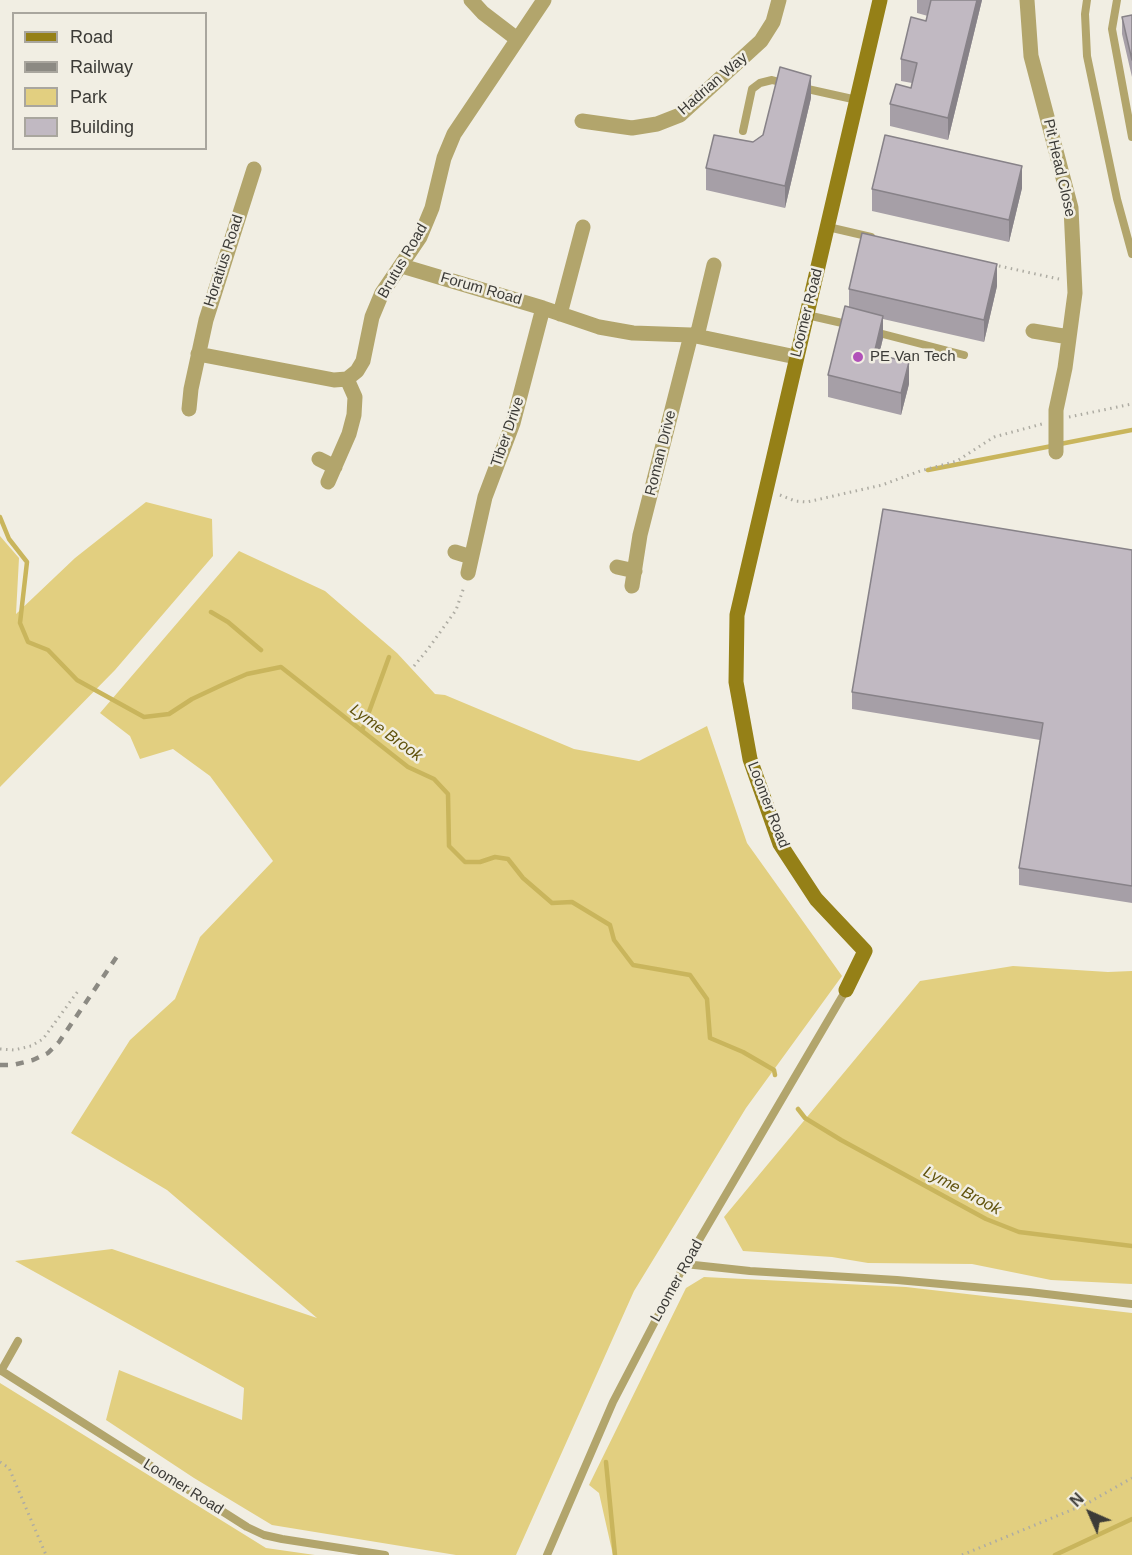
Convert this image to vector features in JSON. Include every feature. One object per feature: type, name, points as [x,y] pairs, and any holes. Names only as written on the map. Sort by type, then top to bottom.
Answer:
[{"type":"street","points":[[471,0],[483,14],[517,39]]},
{"type":"street","name":"Brutus Road","points":[[347,379],[357,371],[363,361],[372,317],[382,293],[420,237],[432,208],[444,158],[454,134],[544,0]]},
{"type":"street","name":"Hadrian Way","points":[[582,121],[632,128],[657,124],[680,115],[761,40],[773,22],[779,0]]},
{"type":"street","name":"Loomer Road","points":[[846,990],[865,951],[816,898],[780,844],[750,759],[736,682],[737,615],[880,0]]},
{"type":"street","name":"Pit Head Close","points":[[1027,0],[1031,56],[1071,208],[1075,282],[1069,337],[1056,410],[1060,419],[1056,452]]},
{"type":"street","name":"Horatius Road","points":[[189,409],[198,354],[216,284],[254,170]]},
{"type":"street","points":[[560,314],[583,227]]},
{"type":"street","points":[[694,335],[714,265]]},
{"type":"street","name":"Forum Road","points":[[402,266],[599,327],[633,333],[694,335],[796,357]]},
{"type":"street","name":"Tiber Drive","points":[[468,573],[485,497],[513,423],[543,308]]},
{"type":"street","points":[[1033,332],[1069,337]]},
{"type":"street","name":"Roman Drive","points":[[617,567],[633,578],[640,535],[694,335]]},
{"type":"street","points":[[198,354],[334,380],[347,379],[355,396],[354,415],[349,434],[328,482]]},
{"type":"street","points":[[319,459],[335,467]]},
{"type":"street","points":[[455,552],[471,557]]},
{"type":"lane","points":[[1087,0],[1085,14],[1088,56],[1117,199],[1132,254]]},
{"type":"lane","points":[[1117,0],[1112,29],[1132,137]]},
{"type":"lane","points":[[742,131],[752,89],[760,83],[771,80],[857,100]]},
{"type":"lane","points":[[828,227],[885,240]]},
{"type":"lane","points":[[807,315],[860,328]]},
{"type":"lane","points":[[872,331],[964,355]]},
{"type":"lane","name":"Loomer Road","points":[[546,1555],[613,1402],[685,1264],[846,990]]},
{"type":"lane","points":[[685,1264],[985,1288],[1132,1304]]},
{"type":"lane","points":[[1,1371],[18,1341]]},
{"type":"lane","name":"Loomer Road","points":[[1,1371],[247,1527],[264,1535],[282,1539],[385,1555]]},
{"type":"path","points":[[999,266],[1075,282]]},
{"type":"path","points":[[765,490],[795,501],[807,502],[882,485],[957,461],[994,437],[1060,419],[1132,404]]},
{"type":"path","points":[[414,666],[456,610],[468,573]]},
{"type":"path","points":[[0,1049],[14,1050],[31,1046],[43,1039],[78,991]]},
{"type":"path","points":[[0,1462],[9,1468],[46,1555]]},
{"type":"path","points":[[962,1555],[1086,1504],[1132,1478]]},
{"type":"green space","points":[[146,502],[212,519],[213,556],[115,670],[0,787],[0,536],[19,558],[16,614],[75,558]]},
{"type":"green space","points":[[239,551],[325,591],[397,653],[435,694],[445,695],[574,749],[639,761],[707,726],[747,843],[842,976],[746,1108],[634,1291],[516,1555],[456,1555],[272,1525],[194,1478],[106,1420],[119,1370],[242,1420],[244,1388],[15,1261],[112,1249],[317,1318],[167,1190],[71,1133],[130,1040],[175,999],[200,937],[273,861],[210,776],[173,749],[140,759],[130,736],[100,713]]},
{"type":"green space","points":[[1013,966],[1108,972],[1132,971],[1132,1284],[1051,1280],[972,1264],[868,1263],[832,1257],[743,1251],[724,1217],[920,981]]},
{"type":"green space","points":[[704,1277],[906,1287],[1132,1313],[1132,1555],[613,1555],[599,1493],[589,1485],[686,1288]]},
{"type":"green space","points":[[0,1383],[266,1548],[315,1555],[0,1555]]},
{"type":"building","points":[[931,0],[977,0],[948,118],[890,104],[896,84],[911,88],[917,63],[901,59],[911,17],[926,21]]},
{"type":"building","points":[[1132,15],[1132,60],[1122,17]]},
{"type":"building","points":[[780,67],[811,76],[785,186],[706,168],[714,135],[753,142],[763,135]]},
{"type":"building","points":[[885,135],[1022,166],[1009,220],[872,189]]},
{"type":"building","points":[[862,233],[997,264],[984,320],[849,289]]},
{"type":"building","points":[[845,306],[883,316],[874,354],[909,362],[901,393],[828,375]]},
{"type":"building","points":[[883,509],[1132,550],[1132,886],[1019,868],[1043,723],[852,692]]},
{"type":"waterway","points":[[1060,444],[1132,430]]},
{"type":"waterway","points":[[928,470],[1052,446]]},
{"type":"waterway","name":"Lyme Brook","points":[[0,517],[9,539],[27,562],[20,623],[28,642],[48,650],[77,680],[144,717],[169,714],[192,699],[247,674],[281,667],[408,767],[434,779],[448,794],[449,846],[465,862],[480,862],[495,857],[508,859],[523,878],[552,903],[572,902],[610,925],[614,940],[633,965],[690,975],[707,999],[710,1038],[743,1052],[774,1070],[775,1075]]},
{"type":"waterway","points":[[211,612],[228,622],[261,650]]},
{"type":"waterway","points":[[362,731],[389,657]]},
{"type":"waterway","name":"Lyme Brook","points":[[798,1109],[805,1118],[841,1140],[986,1219],[1019,1232],[1132,1246]]},
{"type":"waterway","points":[[606,1462],[615,1555]]},
{"type":"waterway","points":[[1055,1555],[1132,1519]]},
{"type":"railway","points":[[0,1065],[13,1065],[48,1053],[59,1042],[120,952]]},
{"type":"place","name":"PE Van Tech","points":[[858,357]]}]
